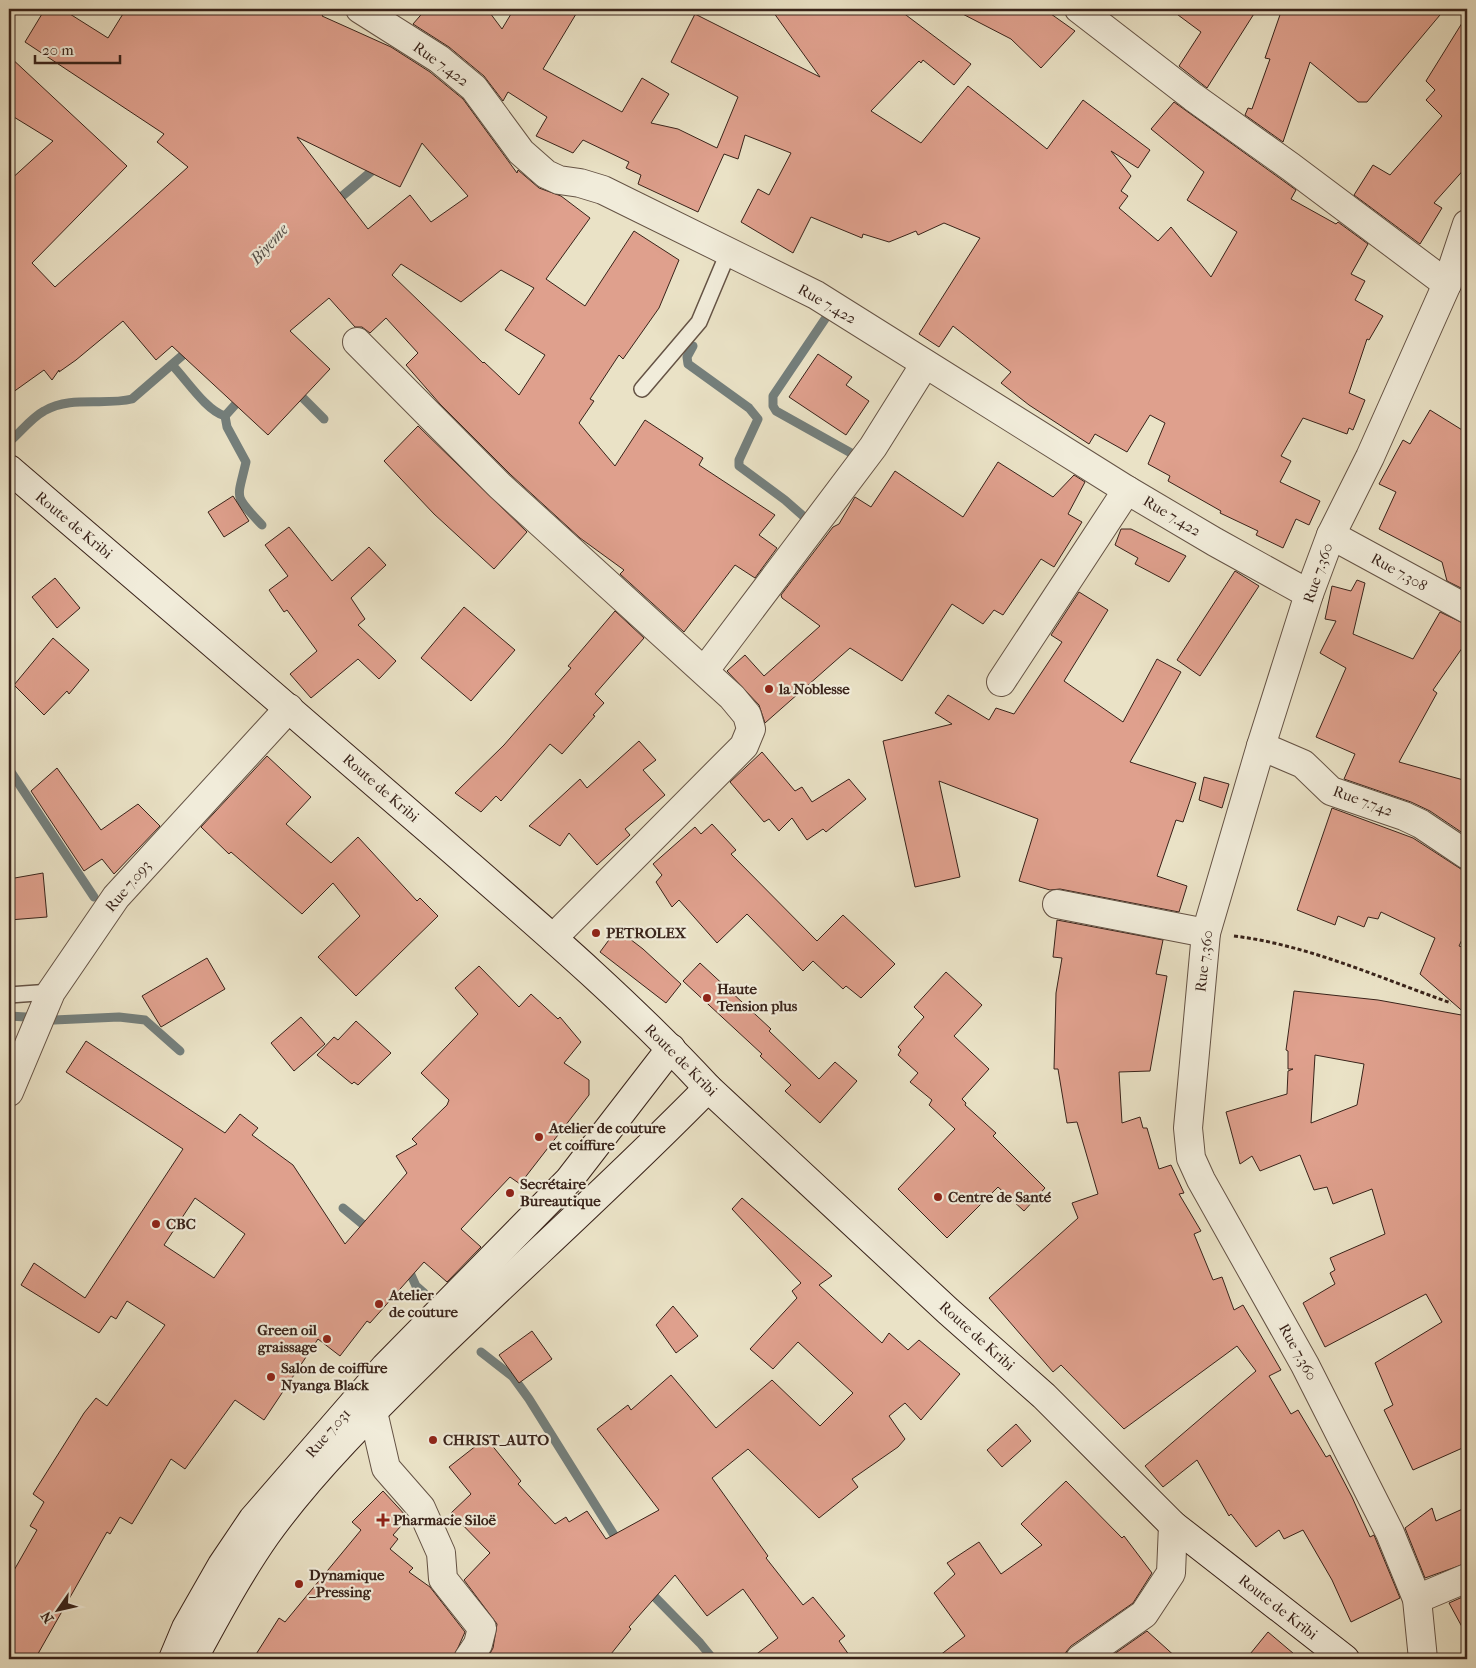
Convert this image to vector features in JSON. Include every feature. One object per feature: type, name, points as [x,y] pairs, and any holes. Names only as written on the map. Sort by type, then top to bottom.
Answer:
[{"type":"street","name":"Rue 7.422","points":[[360,9],[440,59],[474,88],[521,152],[546,174],[559,180],[580,183],[603,190],[816,295],[1127,490],[1215,542],[1310,594]]},
{"type":"street","points":[[1079,9],[1193,98],[1291,167],[1447,284]]},
{"type":"street","name":"Rue 7.360","points":[[1423,1659],[1417,1600],[1390,1533],[1305,1365],[1191,1158],[1188,1128],[1206,933],[1261,746],[1331,535],[1370,457],[1447,284],[1467,224]]},
{"type":"street","points":[[357,342],[500,486],[705,670],[747,715],[751,729],[744,746],[554,938]]},
{"type":"street","points":[[705,670],[873,447],[925,364]]},
{"type":"street","name":"Route de Kribi","points":[[9,469],[554,938],[671,1048],[708,1088],[948,1311],[1044,1396],[1173,1526],[1345,1659]]},
{"type":"street","points":[[1001,682],[1127,490]]},
{"type":"street","name":"Rue 7.308","points":[[1331,535],[1467,609]]},
{"type":"street","name":"Rue 7.093","points":[[9,1092],[51,992],[116,897],[289,708]]},
{"type":"street","name":"Rue 7.742","points":[[1261,746],[1303,764],[1331,791],[1404,816],[1420,824],[1467,856]]},
{"type":"street","points":[[1057,904],[1206,933]]},
{"type":"street","name":"Rue 7.031","points":[[193,1659],[232,1587],[266,1534],[318,1472],[373,1412],[436,1333],[462,1306],[569,1180],[671,1048]]},
{"type":"street","name":"Rue 7.031","points":[[462,1306],[595,1200],[708,1088]]},
{"type":"street","name":"Rue 7.031","points":[[173,1659],[186,1628],[222,1565],[252,1519],[385,1367],[436,1333]]},
{"type":"street","points":[[373,1412],[386,1468],[421,1508],[441,1553],[443,1579],[482,1628],[478,1644],[468,1659]]},
{"type":"street","points":[[1080,1659],[1144,1614],[1171,1573],[1173,1526]]},
{"type":"street","points":[[1417,1600],[1467,1578]]},
{"type":"lane","points":[[642,389],[699,322],[728,253]]},
{"type":"lane","points":[[9,995],[51,992]]},
{"type":"path","points":[[1206,933],[1276,944],[1325,958],[1451,1003]]},
{"type":"building","points":[[45,9],[62,9],[108,38],[126,9],[327,9],[322,16],[391,47],[430,72],[463,99],[517,173],[518,170],[539,188],[561,196],[590,218],[546,279],[585,306],[634,231],[679,260],[659,308],[623,359],[619,355],[590,399],[594,401],[579,423],[615,466],[645,420],[703,458],[699,465],[775,515],[759,535],[777,548],[755,578],[735,565],[684,632],[620,574],[624,570],[580,538],[511,475],[440,404],[406,365],[418,353],[386,318],[370,333],[362,327],[355,327],[329,298],[290,331],[330,369],[268,435],[172,346],[156,360],[123,321],[76,360],[59,372],[59,370],[52,380],[44,370],[9,395],[9,181],[53,141],[9,114],[9,56],[127,166],[32,263],[55,287],[188,167],[157,142],[164,134],[25,42]],"holes":[[[297,137],[400,187],[422,143],[468,196],[431,222],[410,195],[368,229]],[[401,264],[461,302],[501,270],[534,288],[505,330],[545,355],[519,395],[392,275]]]},
{"type":"building","points":[[426,9],[487,9],[502,29],[514,9],[579,9],[543,69],[622,112],[642,78],[669,94],[651,123],[678,129],[717,148],[738,97],[671,62],[695,14],[820,77],[771,9],[898,9],[971,64],[954,85],[923,60],[921,63],[919,61],[871,111],[921,143],[968,86],[1047,149],[1083,100],[1150,150],[1138,168],[1111,151],[1131,176],[1121,191],[1128,196],[1119,208],[1158,241],[1171,227],[1211,277],[1237,232],[1187,200],[1204,172],[1151,129],[1174,102],[1296,190],[1291,199],[1336,224],[1338,222],[1368,244],[1351,274],[1365,281],[1355,300],[1383,316],[1369,340],[1367,339],[1349,393],[1365,400],[1353,430],[1349,428],[1347,434],[1303,418],[1281,456],[1291,461],[1280,482],[1320,501],[1309,525],[1296,519],[1283,548],[1256,535],[1258,531],[1220,513],[1221,511],[1168,481],[1170,476],[1148,464],[1165,423],[1150,415],[1127,452],[1095,434],[1089,444],[1029,405],[1001,383],[1011,372],[953,326],[939,347],[919,334],[980,238],[944,223],[918,235],[916,231],[889,242],[863,234],[862,238],[811,217],[793,253],[741,222],[758,189],[769,195],[791,153],[745,135],[738,159],[724,154],[698,212],[638,184],[641,175],[626,168],[629,162],[583,140],[573,153],[536,136],[547,117],[508,92],[503,101],[484,76],[449,47],[413,24]]},
{"type":"building","points":[[953,9],[1044,9],[1075,31],[1041,68],[1011,39]]},
{"type":"building","points":[[1170,9],[1257,9],[1207,88],[1179,66],[1201,32]]},
{"type":"building","points":[[1282,9],[1445,9],[1367,102],[1358,102],[1310,62],[1283,142],[1245,115],[1248,108],[1252,109],[1270,59],[1265,58]]},
{"type":"building","points":[[1467,15],[1467,166],[1434,203],[1442,208],[1420,244],[1354,195],[1373,165],[1390,175],[1442,116],[1426,100],[1435,90],[1426,81]]},
{"type":"building","points":[[818,354],[852,377],[846,385],[869,401],[846,435],[789,397]]},
{"type":"building","points":[[1430,410],[1467,433],[1467,591],[1447,581],[1442,562],[1379,529],[1396,492],[1379,484],[1403,440],[1410,444]]},
{"type":"building","points":[[418,426],[527,532],[494,569],[434,514],[384,461]]},
{"type":"building","points":[[998,462],[1053,497],[1074,475],[1085,482],[1068,514],[1082,522],[1054,567],[1041,559],[1003,615],[994,610],[983,624],[952,604],[902,681],[850,648],[765,723],[759,705],[727,671],[745,655],[764,676],[820,626],[782,598],[781,595],[833,527],[839,524],[855,497],[871,507],[895,471],[963,517]]},
{"type":"building","points":[[233,496],[249,521],[224,537],[208,512]]},
{"type":"building","points":[[289,527],[332,581],[369,547],[386,565],[351,598],[365,619],[358,625],[396,661],[379,679],[358,659],[311,698],[290,674],[317,651],[287,610],[284,612],[269,590],[288,576],[265,545]]},
{"type":"building","points":[[1121,529],[1131,529],[1186,556],[1169,582],[1135,564],[1138,558],[1115,545]]},
{"type":"building","points":[[1235,571],[1259,586],[1200,676],[1177,660]]},
{"type":"building","points":[[55,578],[80,608],[57,628],[32,597]]},
{"type":"building","points":[[1357,580],[1365,583],[1353,634],[1413,659],[1440,612],[1467,625],[1467,641],[1433,690],[1437,693],[1399,762],[1467,781],[1467,836],[1430,811],[1411,802],[1344,779],[1355,754],[1316,737],[1346,668],[1320,653],[1336,621],[1325,619],[1332,586],[1351,591]]},
{"type":"building","points":[[1079,592],[1108,610],[1064,681],[1123,722],[1157,659],[1181,672],[1130,762],[1196,783],[1183,822],[1176,820],[1157,876],[1187,886],[1179,912],[1060,889],[1050,890],[1019,881],[1038,819],[939,781],[960,877],[915,887],[883,741],[952,724],[935,713],[948,695],[989,720],[996,708],[1014,714],[1062,642],[1051,635]]},
{"type":"building","points":[[464,607],[515,650],[471,701],[421,658]]},
{"type":"building","points":[[615,611],[644,638],[595,694],[604,703],[562,754],[550,744],[501,801],[496,796],[481,812],[455,793],[504,745],[571,668],[568,666]]},
{"type":"building","points":[[53,638],[89,670],[69,694],[67,691],[44,715],[14,685]]},
{"type":"building","points":[[639,741],[656,760],[643,770],[665,795],[625,829],[630,835],[597,865],[569,833],[560,846],[529,826],[580,779],[587,788]]},
{"type":"building","points":[[762,752],[795,791],[802,787],[812,802],[849,779],[866,799],[826,832],[823,829],[807,840],[792,818],[779,831],[769,819],[764,822],[730,782]]},
{"type":"building","points":[[267,756],[311,797],[286,824],[331,863],[358,837],[417,901],[420,898],[438,916],[356,996],[318,957],[360,916],[333,883],[302,914],[231,852],[229,854],[201,827]]},
{"type":"building","points":[[57,768],[101,830],[138,804],[160,826],[114,874],[102,859],[84,871],[31,791]]},
{"type":"building","points":[[1204,777],[1229,784],[1222,808],[1199,800]]},
{"type":"building","points":[[1332,808],[1413,838],[1467,873],[1467,929],[1459,946],[1467,949],[1467,1015],[1420,974],[1435,938],[1381,912],[1378,919],[1368,917],[1364,927],[1338,916],[1335,925],[1297,910]]},
{"type":"building","points":[[712,824],[736,850],[731,854],[817,941],[843,915],[895,964],[861,998],[846,986],[843,989],[813,961],[803,971],[747,914],[717,943],[679,900],[672,907],[656,882],[662,875],[653,864],[695,827],[701,834]]},
{"type":"building","points":[[43,873],[47,917],[9,920],[9,879]]},
{"type":"building","points":[[1057,920],[1163,940],[1156,974],[1167,976],[1150,1071],[1119,1072],[1122,1123],[1140,1117],[1143,1128],[1147,1128],[1159,1169],[1171,1165],[1184,1193],[1179,1194],[1201,1231],[1194,1234],[1213,1280],[1222,1277],[1234,1310],[1243,1305],[1281,1370],[1269,1376],[1291,1414],[1298,1410],[1326,1457],[1330,1455],[1370,1537],[1374,1535],[1400,1598],[1351,1622],[1332,1580],[1303,1530],[1284,1539],[1279,1530],[1256,1547],[1231,1514],[1229,1516],[1197,1460],[1163,1487],[1145,1466],[1256,1371],[1237,1346],[1124,1429],[1061,1365],[1053,1372],[989,1298],[1078,1218],[1072,1203],[1098,1194],[1077,1122],[1067,1123],[1058,1069],[1054,1069],[1056,993],[1062,958],[1053,957]]},
{"type":"building","points":[[617,929],[643,949],[681,984],[666,1003],[600,952]]},
{"type":"building","points":[[207,958],[225,989],[161,1027],[142,996]]},
{"type":"building","points":[[700,963],[771,1029],[769,1031],[819,1079],[835,1062],[857,1081],[820,1123],[785,1091],[791,1085],[760,1056],[762,1054],[683,981]]},
{"type":"building","points":[[479,966],[519,1007],[531,994],[558,1019],[560,1017],[581,1042],[564,1063],[589,1080],[589,1095],[520,1184],[510,1177],[461,1229],[481,1247],[447,1282],[424,1262],[370,1323],[367,1321],[340,1356],[318,1339],[264,1420],[235,1400],[185,1469],[171,1459],[132,1524],[120,1517],[110,1534],[107,1532],[35,1659],[9,1659],[9,1579],[37,1530],[30,1526],[44,1502],[33,1494],[84,1413],[96,1398],[107,1406],[165,1325],[127,1301],[116,1319],[111,1316],[99,1333],[21,1285],[34,1263],[85,1298],[183,1149],[66,1072],[86,1041],[225,1133],[240,1114],[258,1128],[252,1135],[293,1165],[345,1244],[407,1173],[396,1156],[417,1144],[412,1139],[447,1105],[449,1100],[421,1073],[478,1014],[455,988]],"holes":[[[195,1198],[245,1234],[214,1278],[164,1245]]]},
{"type":"building","points":[[946,972],[982,1005],[954,1036],[989,1069],[962,1099],[966,1103],[965,1105],[996,1133],[993,1136],[1045,1188],[1024,1211],[998,1187],[947,1238],[898,1189],[955,1129],[929,1105],[932,1100],[910,1082],[918,1073],[898,1055],[901,1050],[898,1047],[924,1017],[914,1007]]},
{"type":"building","points":[[1294,991],[1378,1000],[1467,1016],[1467,1446],[1413,1470],[1384,1410],[1393,1405],[1375,1363],[1442,1322],[1426,1294],[1325,1347],[1303,1303],[1335,1284],[1330,1273],[1335,1270],[1330,1258],[1385,1234],[1372,1189],[1333,1204],[1327,1187],[1314,1190],[1300,1155],[1260,1171],[1252,1156],[1240,1164],[1226,1112],[1287,1094],[1288,1071],[1293,1069],[1288,1069],[1288,1051],[1286,1050]],"holes":[[[1315,1055],[1364,1064],[1357,1105],[1311,1123]]]},
{"type":"building","points":[[301,1017],[325,1044],[294,1071],[271,1043]]},
{"type":"building","points":[[356,1021],[391,1053],[358,1085],[354,1082],[352,1084],[317,1055],[334,1037],[338,1040]]},
{"type":"building","points":[[742,1198],[832,1276],[819,1285],[882,1343],[889,1333],[908,1350],[919,1340],[960,1374],[921,1420],[905,1403],[889,1416],[905,1439],[898,1447],[852,1479],[858,1487],[819,1518],[748,1449],[712,1478],[768,1556],[766,1558],[803,1605],[813,1597],[845,1636],[839,1641],[852,1659],[750,1659],[778,1638],[743,1589],[707,1616],[675,1575],[629,1627],[631,1629],[607,1659],[487,1659],[493,1648],[497,1624],[464,1580],[490,1553],[451,1513],[471,1494],[449,1467],[486,1438],[521,1481],[518,1484],[555,1524],[566,1517],[569,1522],[587,1511],[606,1539],[659,1510],[597,1429],[628,1405],[631,1410],[671,1375],[716,1428],[772,1380],[820,1426],[853,1393],[798,1342],[773,1369],[750,1349],[797,1298],[792,1291],[801,1283],[732,1209]]},
{"type":"building","points":[[673,1306],[698,1336],[676,1353],[656,1325]]},
{"type":"building","points":[[532,1331],[552,1359],[519,1383],[499,1355]]},
{"type":"building","points":[[1016,1424],[1031,1441],[1002,1467],[987,1450]]},
{"type":"building","points":[[1066,1481],[1122,1538],[1124,1536],[1152,1573],[1133,1603],[1071,1646],[1066,1652],[1065,1659],[935,1659],[965,1636],[934,1593],[955,1574],[947,1563],[979,1542],[1001,1574],[1042,1545],[1021,1524]]},
{"type":"building","points":[[383,1491],[408,1518],[393,1535],[398,1539],[390,1549],[413,1568],[409,1572],[430,1587],[465,1632],[453,1659],[253,1659],[279,1618],[285,1622],[361,1530],[352,1522]]},
{"type":"building","points":[[1467,1507],[1467,1563],[1425,1578],[1405,1528],[1432,1508],[1436,1521]]},
{"type":"building","points":[[1467,1595],[1467,1636],[1449,1603]]},
{"type":"building","points":[[1147,1631],[1178,1659],[1107,1659]]},
{"type":"building","points":[[1268,1632],[1300,1659],[1246,1659]]},
{"type":"waterway","name":"Biyeme","points":[[334,203],[379,165]]},
{"type":"waterway","points":[[825,319],[773,396],[773,406],[776,411],[860,458]]},
{"type":"waterway","points":[[693,346],[687,357],[688,364],[749,408],[758,419],[739,460],[739,466],[785,500],[811,523]]},
{"type":"waterway","name":"Biyeme","points":[[9,442],[35,418],[54,406],[76,402],[110,402],[132,399],[191,348]]},
{"type":"waterway","points":[[174,367],[211,408],[225,416]]},
{"type":"waterway","points":[[296,391],[324,419]]},
{"type":"waterway","points":[[225,416],[243,396]]},
{"type":"waterway","points":[[225,416],[227,427],[246,462],[239,491],[242,502],[262,525]]},
{"type":"waterway","points":[[9,769],[94,897]]},
{"type":"waterway","points":[[9,1016],[26,1017]]},
{"type":"waterway","points":[[54,1020],[119,1017],[145,1020],[180,1051]]},
{"type":"waterway","points":[[343,1208],[371,1231]]},
{"type":"waterway","points":[[407,1266],[416,1286],[424,1293]]},
{"type":"waterway","points":[[481,1352],[513,1377],[529,1399],[619,1543]]},
{"type":"waterway","points":[[648,1590],[700,1643],[713,1659]]},
{"type":"place","name":"la Noblesse","points":[[769,689]]},
{"type":"place","name":"PETROLEX","points":[[596,933]]},
{"type":"place","name":"Haute Tension plus","points":[[707,998]]},
{"type":"place","name":"Atelier de couture et coiffure","points":[[539,1137]]},
{"type":"place","name":"Secrétaire Bureautique","points":[[510,1193]]},
{"type":"place","name":"Centre de Santé","points":[[938,1197]]},
{"type":"place","name":"CBC","points":[[156,1224]]},
{"type":"place","name":"Atelier de couture","points":[[379,1304]]},
{"type":"place","name":"Green oil graissage","points":[[327,1339]]},
{"type":"place","name":"Salon de coiffure Nyanga Black","points":[[271,1377]]},
{"type":"place","name":"CHRIST_AUTO","points":[[433,1440]]},
{"type":"place","name":"Pharmacie Siloë","points":[[383,1520]]},
{"type":"place","name":"Dynamique _Pressing","points":[[299,1584]]}]
